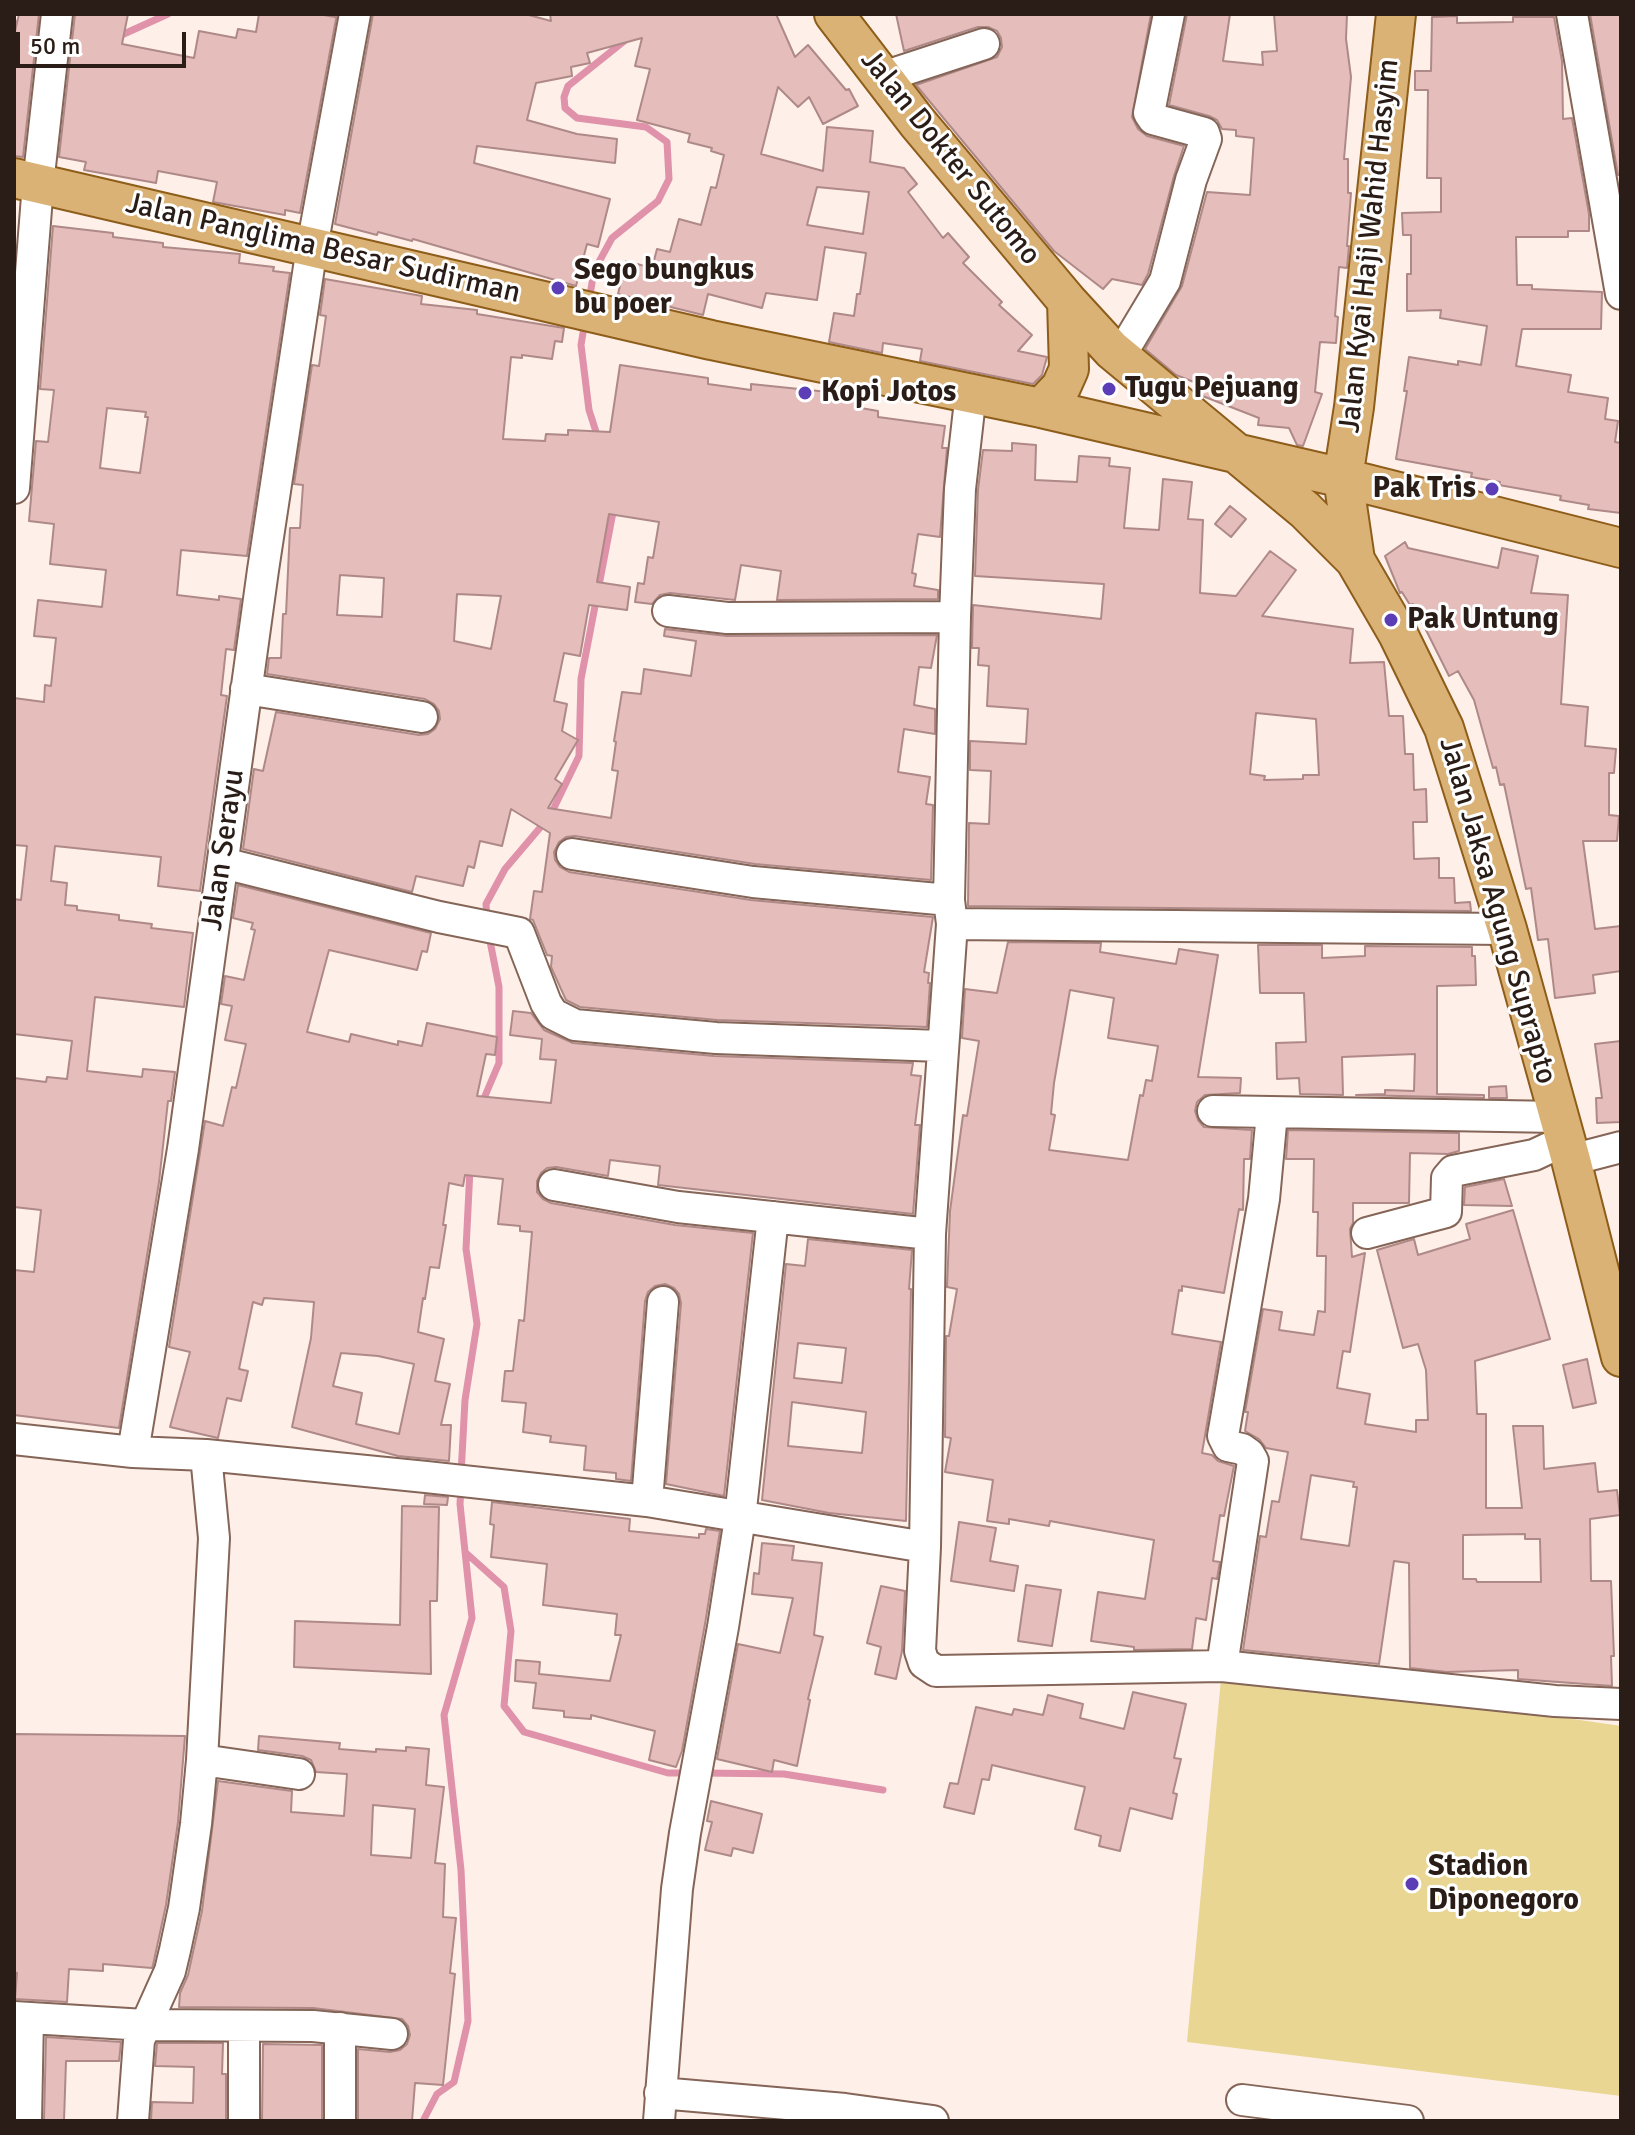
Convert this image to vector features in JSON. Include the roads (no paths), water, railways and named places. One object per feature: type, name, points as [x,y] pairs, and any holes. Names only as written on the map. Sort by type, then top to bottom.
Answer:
[{"type":"main road","name":"Jalan Kyai Haji Wahid Hasyim","points":[[1343,478],[1354,407],[1396,14]]},
{"type":"main road","name":"Jalan Dokter Sutomo","points":[[840,15],[917,122],[1067,301],[1120,356],[1305,510],[1355,560]]},
{"type":"main road","name":"Jalan Panglima Besar Sudirman","points":[[26,181],[711,340],[1041,408],[1343,478],[1621,548]]},
{"type":"main road","points":[[1041,408],[1061,387],[1069,369],[1067,301]]},
{"type":"main road","name":"Jalan Jaksa Agung Suprapto","points":[[1343,478],[1355,560],[1398,634],[1444,728],[1507,929],[1621,1357]]},
{"type":"street","name":"Jalan Serayu","points":[[133,1452],[183,1149],[246,689],[312,247],[355,14]]},
{"type":"street","points":[[1120,356],[1165,281],[1191,180],[1206,139],[1204,133],[1153,119],[1149,113],[1169,14]]},
{"type":"street","points":[[1572,14],[1621,294]]},
{"type":"street","points":[[14,488],[26,181],[56,26]]},
{"type":"street","points":[[883,77],[984,44]]},
{"type":"street","points":[[971,392],[960,489],[950,912],[930,1234],[925,1547],[920,1651],[924,1663],[936,1671],[1222,1666],[1555,1701],[1621,1704]]},
{"type":"street","points":[[668,611],[734,618],[955,617]]},
{"type":"street","points":[[246,689],[422,717]]},
{"type":"street","points":[[572,854],[950,912],[1507,929]]},
{"type":"street","points":[[223,863],[485,928],[516,932],[521,935],[546,1003],[553,1014],[575,1025],[716,1038],[941,1046]]},
{"type":"street","points":[[1213,1111],[1272,1113],[1565,1139],[1621,1147]]},
{"type":"street","points":[[1222,1666],[1253,1461],[1242,1449],[1228,1446],[1223,1436],[1257,1241],[1272,1113]]},
{"type":"street","points":[[1367,1233],[1446,1212],[1447,1178],[1453,1171],[1534,1155],[1565,1139]]},
{"type":"street","points":[[554,1185],[678,1207],[930,1234]]},
{"type":"street","points":[[773,1217],[740,1518],[677,1889],[659,2107],[933,2121]]},
{"type":"street","points":[[647,1501],[663,1302]]},
{"type":"street","points":[[14,1439],[133,1452],[206,1455],[647,1501],[925,1547]]},
{"type":"street","points":[[133,2121],[138,2051],[175,1950],[190,1866],[202,1760],[214,1538],[206,1455]]},
{"type":"street","points":[[202,1760],[299,1774]]},
{"type":"street","points":[[26,2121],[21,2018],[145,2025],[340,2028],[392,2034]]},
{"type":"street","points":[[244,2026],[244,2121]]},
{"type":"street","points":[[340,2028],[340,2121]]},
{"type":"street","points":[[1242,2100],[1408,2121]]},
{"type":"waterway","points":[[115,38],[168,14]]},
{"type":"waterway","points":[[14,23],[47,31]]},
{"type":"waterway","points":[[589,301],[594,271],[612,238],[658,201],[669,179],[667,142],[646,127],[577,118],[565,108],[564,97],[568,86],[628,38]]},
{"type":"waterway","points":[[585,321],[581,345],[589,410],[598,438]]},
{"type":"waterway","points":[[487,919],[486,904],[505,869],[550,816],[579,756],[581,679],[614,507]]},
{"type":"waterway","points":[[482,1103],[499,1063],[499,987],[489,936]]},
{"type":"waterway","points":[[461,1475],[465,1400],[477,1324],[466,1249],[470,1169]]},
{"type":"waterway","points":[[423,2121],[437,2094],[454,2082],[468,2021],[461,1870],[444,1715],[472,1618],[460,1504],[461,1487]]},
{"type":"waterway","points":[[466,1553],[504,1587],[511,1631],[504,1706],[524,1732],[668,1773],[691,1773]]},
{"type":"waterway","points":[[703,1773],[784,1774],[883,1790]]},
{"type":"place","name":"Sego bungkus bu poer","points":[[558,288]]},
{"type":"place","name":"Tugu Pejuang","points":[[1109,389]]},
{"type":"place","name":"Kopi Jotos","points":[[805,393]]},
{"type":"place","name":"Pak Tris","points":[[1492,489]]},
{"type":"place","name":"Pak Untung","points":[[1391,620]]},
{"type":"place","name":"Stadion Diponegoro","points":[[1412,1884]]}]
